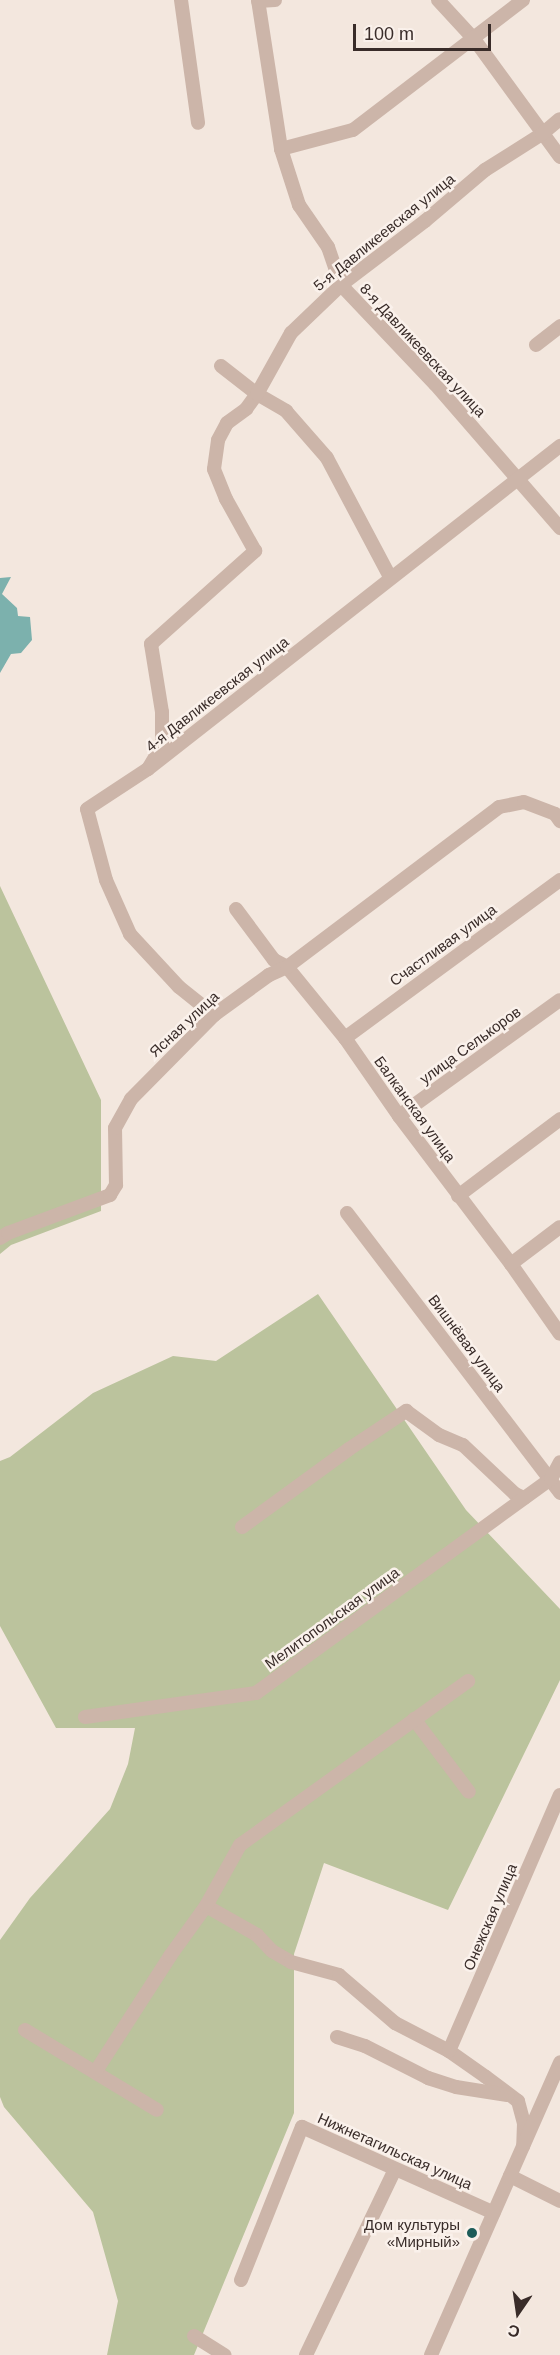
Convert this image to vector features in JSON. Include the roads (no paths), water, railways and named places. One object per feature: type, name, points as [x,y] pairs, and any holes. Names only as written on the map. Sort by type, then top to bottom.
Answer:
[{"type":"street","points":[[181,0],[198,123]]},
{"type":"street","points":[[258,0],[275,0]]},
{"type":"street","name":"8-я Давликеевская улица","points":[[258,0],[281,149],[299,205],[328,247],[341,285],[435,384],[560,528]]},
{"type":"street","points":[[438,0],[474,39],[560,157]]},
{"type":"street","points":[[281,149],[353,130],[523,0]]},
{"type":"street","name":"5-я Давликеевская улица","points":[[148,770],[162,746],[162,712],[151,644],[255,551],[226,499],[214,469],[218,440],[227,423],[246,409],[257,394],[291,333],[341,285],[425,221],[485,170],[542,134],[560,119]]},
{"type":"street","points":[[536,345],[560,326]]},
{"type":"street","points":[[221,366],[257,394],[286,411],[327,458],[390,577]]},
{"type":"street","name":"4-я Давликеевская улица","points":[[214,1015],[179,987],[130,934],[106,880],[87,809],[148,770],[390,577],[560,446]]},
{"type":"street","name":"Ясная улица","points":[[0,1238],[110,1195],[116,1185],[116,1128],[130,1099],[214,1015],[268,975],[287,967],[499,807],[524,802],[555,814],[560,821]]},
{"type":"street","name":"Счастливая улица","points":[[345,1038],[560,880]]},
{"type":"street","name":"Балканская улица","points":[[236,909],[274,960],[287,967],[345,1038],[399,1116],[511,1264],[560,1335]]},
{"type":"street","name":"улица Селькоров","points":[[399,1116],[560,1000]]},
{"type":"street","points":[[458,1196],[560,1119]]},
{"type":"street","name":"Вишнёвая улица","points":[[347,1213],[560,1493]]},
{"type":"street","points":[[511,1264],[560,1227]]},
{"type":"street","points":[[242,1527],[349,1449],[406,1411],[439,1435],[464,1445],[515,1494],[524,1498]]},
{"type":"street","name":"Мелитопольская улица","points":[[85,1717],[256,1693],[551,1479],[560,1462]]},
{"type":"street","points":[[96,2071],[170,1956],[206,1906],[240,1845],[468,1681]]},
{"type":"street","points":[[414,1719],[469,1792]]},
{"type":"street","name":"Онежская улица","points":[[449,2051],[560,1795]]},
{"type":"street","points":[[206,1906],[257,1935],[272,1951],[291,1962],[339,1975],[395,2023],[449,2051],[513,2099],[524,2123],[523,2146]]},
{"type":"street","points":[[25,2030],[157,2110]]},
{"type":"street","points":[[337,2037],[365,2046],[428,2078],[456,2087],[528,2104],[550,2096]]},
{"type":"street","points":[[431,2355],[523,2146],[550,2096],[560,2062]]},
{"type":"street","name":"Нижнетагильская улица","points":[[241,2280],[302,2127],[494,2213]]},
{"type":"street","points":[[306,2355],[395,2169]]},
{"type":"street","points":[[510,2176],[560,2201]]},
{"type":"street","points":[[194,2336],[224,2355]]},
{"type":"water","points":[[11,577],[2,594],[17,608],[18,616],[30,617],[32,640],[21,653],[11,654],[0,673],[0,578]]},
{"type":"place","name":"Дом культуры «Мирный»","points":[[472,2233]]}]
